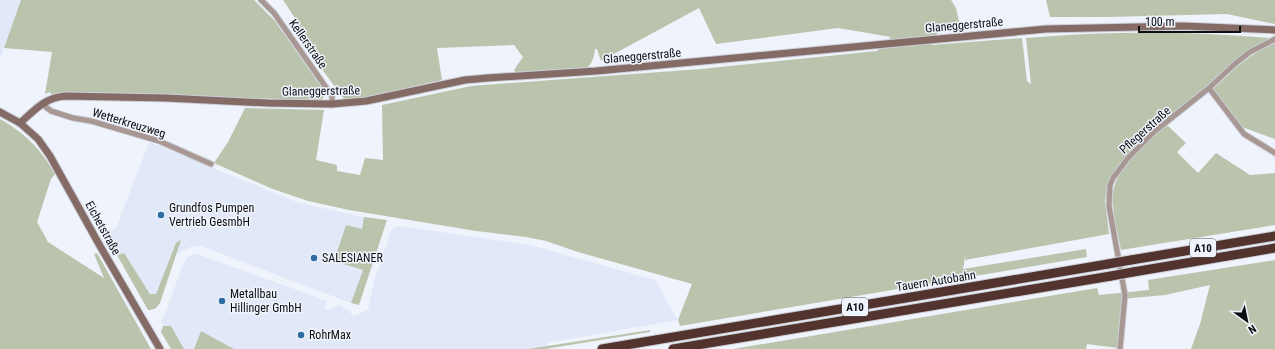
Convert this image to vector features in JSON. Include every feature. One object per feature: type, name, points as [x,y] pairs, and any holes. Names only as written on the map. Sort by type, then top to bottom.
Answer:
[{"type":"highway","name":"Tauern Autobahn","points":[[602,349],[1275,236]]},
{"type":"highway","name":"Tauern Autobahn","points":[[673,349],[1275,248]]},
{"type":"street","name":"Kellerstraße","points":[[261,0],[274,13],[332,96],[332,104]]},
{"type":"street","name":"Glaneggerstraße","points":[[20,123],[51,98],[64,96],[332,104],[366,101],[465,80],[596,71],[1046,29],[1183,26],[1275,30]]},
{"type":"street","name":"Pflegerstraße","points":[[1120,349],[1125,295],[1109,206],[1110,185],[1120,168],[1137,148],[1155,131],[1209,88],[1250,52],[1275,39]]},
{"type":"street","points":[[1209,88],[1244,134],[1275,153]]},
{"type":"street","name":"Wetterkreuzweg","points":[[42,104],[51,111],[73,118],[91,121],[159,141],[211,164]]},
{"type":"street","name":"Eichetstraße","points":[[0,112],[20,123],[38,139],[50,156],[160,349]]},
{"type":"shaded area","points":[[0,0],[21,0],[0,59]]},
{"type":"shaded area","points":[[149,142],[299,203],[364,217],[362,229],[334,260],[363,270],[351,303],[201,246],[190,247],[176,255],[180,241],[176,244],[156,294],[150,294],[124,253],[117,255],[107,236],[117,226]]},
{"type":"shaded area","points":[[399,226],[530,245],[655,280],[678,320],[547,343],[547,346],[528,349],[234,349],[201,331],[194,349],[184,349],[171,326],[163,326],[161,320],[166,312],[183,264],[187,258],[197,254],[327,301],[324,309],[328,310],[339,305],[349,311],[353,316],[368,310],[375,278],[391,231],[395,227]]},
{"type":"green space","points":[[21,0],[254,0],[275,21],[320,85],[324,93],[324,97],[321,100],[311,100],[75,93],[51,94],[50,92],[45,94],[52,52],[4,48]]},
{"type":"green space","points":[[283,0],[951,0],[956,8],[960,26],[938,32],[931,45],[1022,38],[1027,81],[1031,84],[1026,38],[1117,33],[1179,33],[1270,38],[1239,57],[1206,87],[1148,133],[1121,162],[1112,175],[1108,185],[1105,201],[1109,234],[965,260],[966,251],[963,269],[1086,249],[1087,257],[680,326],[678,320],[692,284],[578,252],[546,241],[349,210],[308,201],[270,188],[214,163],[228,142],[245,108],[324,110],[316,160],[337,165],[337,171],[360,175],[365,158],[383,160],[382,105],[471,86],[701,69],[877,51],[891,37],[838,28],[716,44],[699,8],[601,61],[597,49],[595,49],[591,64],[587,68],[516,73],[514,70],[523,57],[514,45],[437,48],[442,80],[366,97],[344,99],[298,37],[297,21]]},
{"type":"green space","points":[[1046,0],[1275,0],[1275,24],[1227,14],[1050,17]]},
{"type":"green space","points":[[1275,43],[1275,139],[1242,127],[1213,89],[1240,64],[1257,52]]},
{"type":"green space","points":[[0,119],[32,142],[55,174],[51,179],[37,222],[48,242],[104,278],[94,254],[97,253],[151,349],[0,349]]},
{"type":"green space","points":[[1167,125],[1186,143],[1177,152],[1198,173],[1216,153],[1250,175],[1275,173],[1275,225],[1121,250],[1113,205],[1113,192],[1116,181],[1122,170],[1138,150]]},
{"type":"green space","points":[[364,217],[387,220],[359,305],[351,303],[363,270],[334,261],[346,225],[362,229]]},
{"type":"green space","points":[[181,240],[160,303],[152,310],[148,310],[117,255],[124,253],[150,294],[156,294],[176,243]]},
{"type":"green space","points":[[1275,260],[1275,349],[1191,349],[1200,324],[1210,285],[1165,295],[1122,299],[1118,348],[1087,344],[1086,349],[733,349],[1097,288],[1099,295],[1149,290],[1148,280]]},
{"type":"green space","points":[[163,326],[171,326],[184,349],[171,349],[161,332]]},
{"type":"green space","points":[[650,330],[650,332],[545,349],[528,349]]},
{"type":"green space","points":[[201,331],[234,349],[194,349]]},
{"type":"place","name":"Grundfos Pumpen Vertrieb GesmbH","points":[[161,215]]},
{"type":"place","name":"SALESIANER","points":[[314,258]]},
{"type":"place","name":"Metallbau Hillinger GmbH","points":[[222,301]]},
{"type":"place","name":"RohrMax","points":[[301,335]]}]
